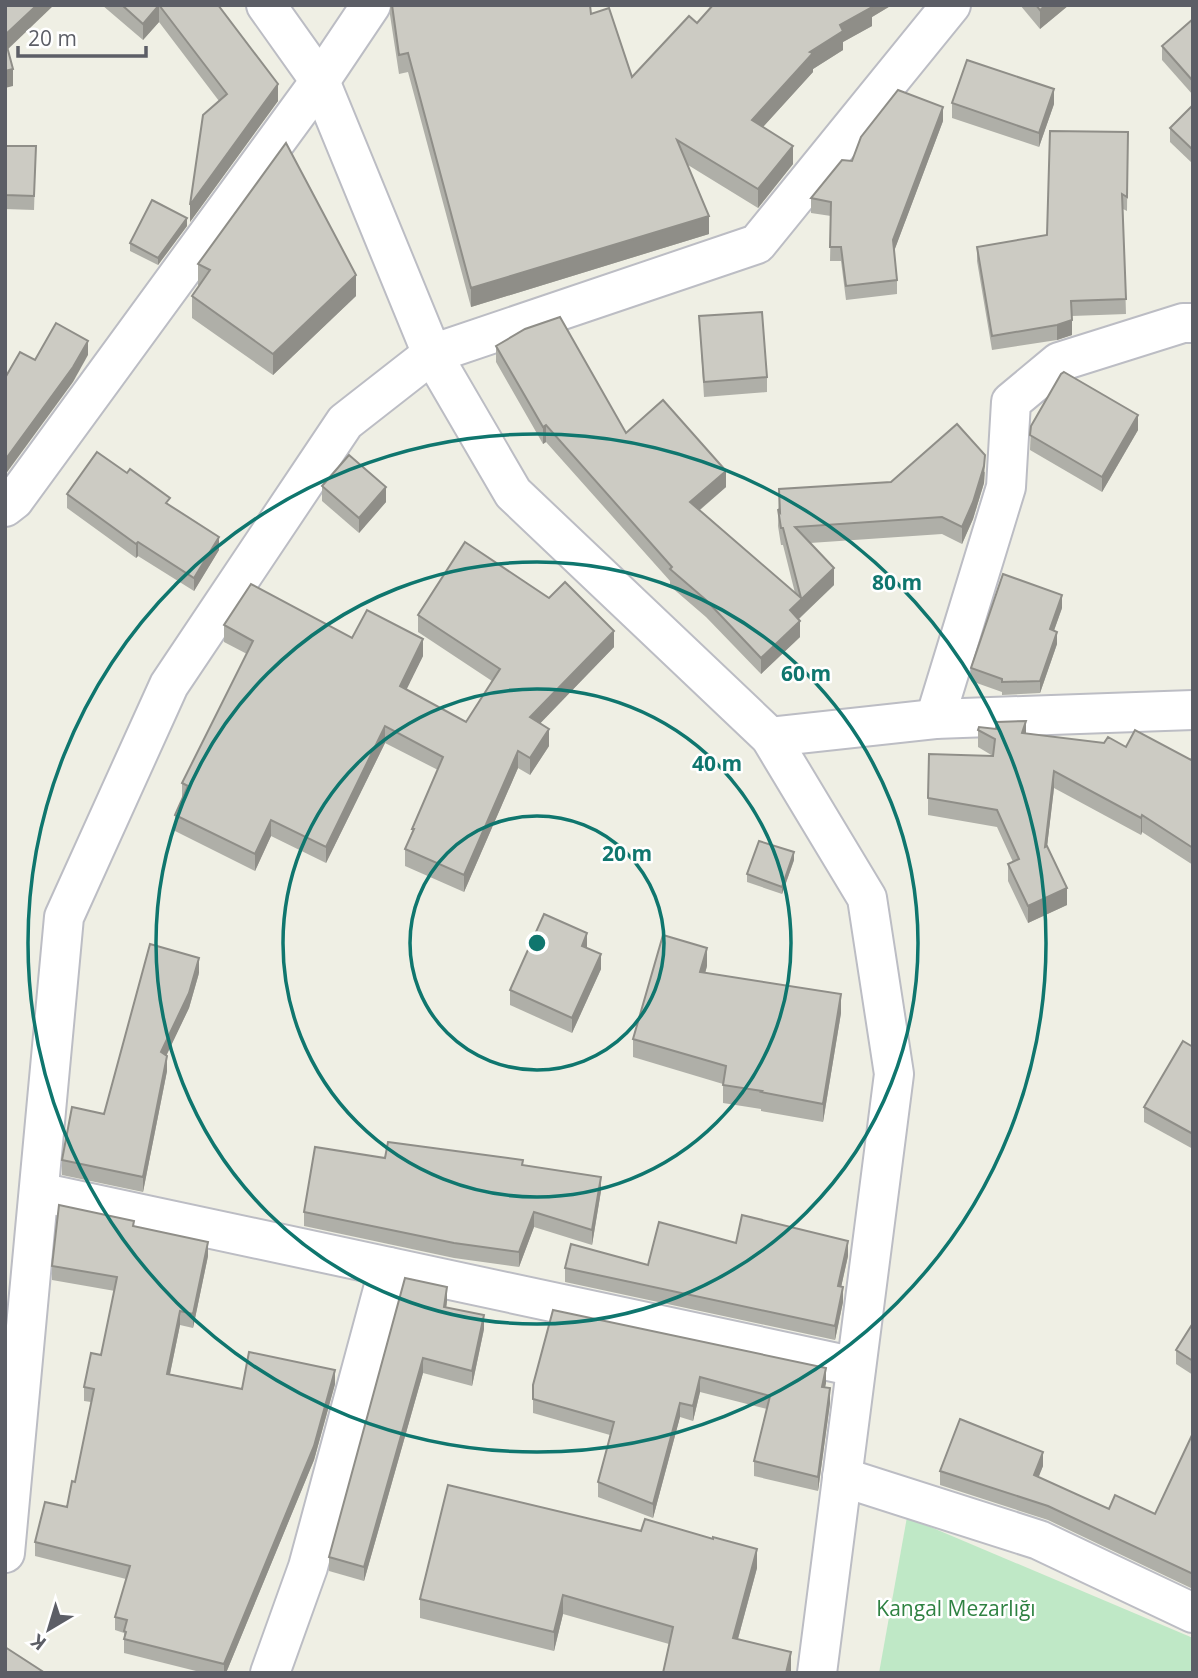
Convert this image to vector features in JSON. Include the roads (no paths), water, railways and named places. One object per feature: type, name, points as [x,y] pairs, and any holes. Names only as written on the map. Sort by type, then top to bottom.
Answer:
[{"type":"street","points":[[266,5],[320,81],[432,354],[513,493],[770,737],[867,898],[894,1073],[817,1673]]},
{"type":"street","points":[[5,507],[14,500],[320,81],[371,5]]},
{"type":"street","points":[[5,1553],[64,917],[169,685],[345,422],[432,354],[757,244],[951,5]]},
{"type":"street","points":[[935,719],[1006,487],[1011,402],[1059,362],[1184,323],[1193,323]]},
{"type":"street","points":[[770,737],[935,719],[1193,710]]},
{"type":"street","points":[[39,1192],[856,1367]]},
{"type":"street","points":[[270,1673],[308,1567],[389,1267]]},
{"type":"street","points":[[842,1476],[1039,1540],[1193,1613]]},
{"type":"park label","name":"Kangal Mezarlığı","points":[[956,1608]]}]
